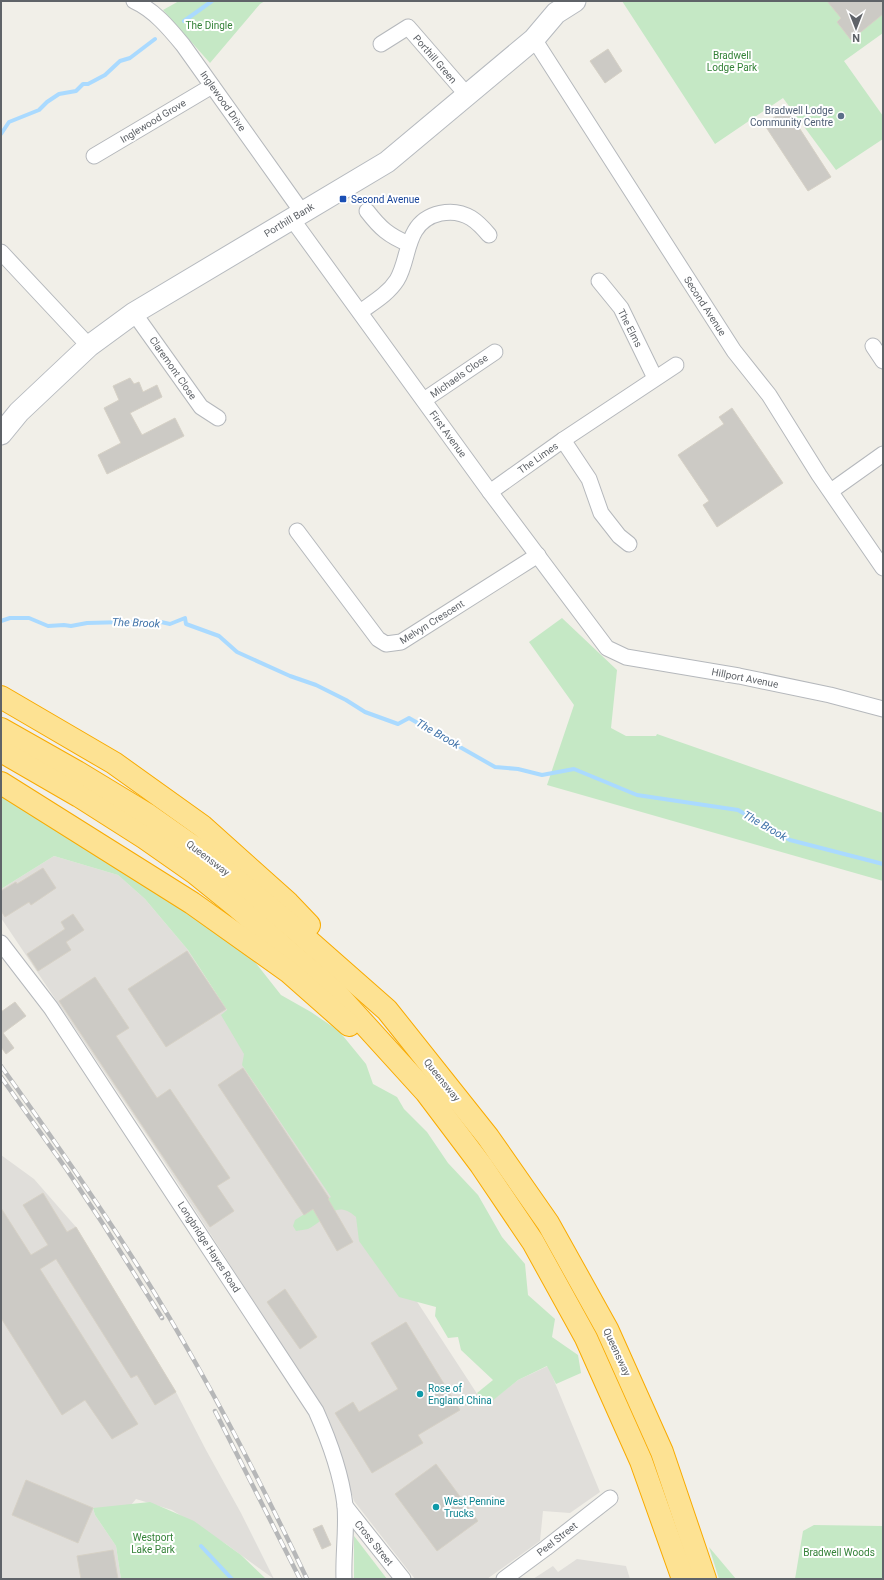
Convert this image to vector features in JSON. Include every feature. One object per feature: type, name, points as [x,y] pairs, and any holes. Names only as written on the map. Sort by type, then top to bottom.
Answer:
[{"type":"highway","points":[[1,697],[114,763],[202,826],[288,903],[387,1010]]},
{"type":"highway","name":"Queensway","points":[[1,729],[77,772],[148,815],[212,860],[295,928],[387,1010],[488,1137],[548,1223],[607,1329],[662,1452],[706,1579]]},
{"type":"highway","name":"Queensway","points":[[1,751],[79,796],[145,838],[195,873],[237,907],[336,993],[426,1092],[481,1165],[533,1242],[586,1338],[641,1461],[682,1579]]},
{"type":"highway","points":[[1,783],[192,903],[251,944],[289,972],[426,1092]]},
{"type":"main road","name":"Porthill Bank","points":[[1,434],[13,418],[89,346],[134,313],[387,162],[534,39],[556,14],[575,1]]},
{"type":"street","name":"Inglewood Drive","points":[[134,1],[142,5],[165,24],[197,64],[297,215]]},
{"type":"street","name":"Porthill Green","points":[[381,44],[408,27],[467,95]]},
{"type":"street","name":"Second Avenue","points":[[534,39],[734,351],[769,395],[819,475],[883,568]]},
{"type":"street","name":"Inglewood Grove","points":[[94,156],[212,86]]},
{"type":"street","points":[[367,210],[377,225],[388,234],[409,244]]},
{"type":"street","points":[[360,312],[389,290],[398,278],[404,265],[409,244],[415,230],[423,221],[433,215],[447,212],[460,213],[480,224],[490,235]]},
{"type":"street","name":"First Avenue","points":[[297,215],[360,312],[490,492],[607,648]]},
{"type":"street","points":[[1,252],[89,346]]},
{"type":"street","name":"The Elms","points":[[599,281],[621,308],[655,378]]},
{"type":"street","name":"Claremont Close","points":[[134,313],[201,407],[218,418]]},
{"type":"street","points":[[873,346],[883,361]]},
{"type":"street","name":"Michaels Close","points":[[424,400],[494,352]]},
{"type":"street","points":[[563,440],[676,364]]},
{"type":"street","name":"The Limes","points":[[490,492],[563,440],[589,479],[601,514],[619,536],[629,544]]},
{"type":"street","points":[[831,491],[883,454]]},
{"type":"street","name":"Melvyn Crescent","points":[[297,531],[378,639],[386,644],[401,642],[538,555]]},
{"type":"street","name":"Hillport Avenue","points":[[607,648],[626,657],[746,678],[830,695],[883,709]]},
{"type":"street","name":"Longbridge Hayes Road","points":[[1,943],[51,1008],[316,1411],[327,1436],[342,1489],[345,1506],[344,1579]]},
{"type":"street","name":"Peel Street","points":[[504,1579],[610,1498]]},
{"type":"street","name":"Cross Street","points":[[345,1506],[403,1579]]},
{"type":"shaded area","points":[[54,856],[118,875],[145,899],[188,950],[485,1406],[518,1380],[548,1366],[600,1492],[570,1513],[543,1511],[540,1541],[487,1579],[415,1579],[354,1501],[328,1417],[154,1146],[1,918],[1,889]]},
{"type":"shaded area","points":[[1,1155],[34,1179],[76,1227],[176,1392],[241,1513],[274,1579],[226,1544],[172,1510],[136,1499],[119,1519],[93,1508],[95,1515],[116,1546],[121,1579],[1,1579]]},
{"type":"shaded area","points":[[577,1559],[626,1566],[630,1579],[533,1579],[553,1566],[558,1572]]},
{"type":"green space","name":"The Dingle","points":[[179,1],[265,1],[260,4],[210,63],[163,10]]},
{"type":"green space","name":"Bradwell Lodge Park","points":[[622,1],[883,1],[883,33],[844,61],[883,116],[883,139],[836,170],[783,98],[715,144]]},
{"type":"green space","points":[[562,618],[617,670],[611,728],[626,736],[656,736],[657,734],[883,813],[883,881],[547,785],[574,705],[529,642]]},
{"type":"green space","points":[[1,793],[134,876],[251,957],[281,995],[311,1012],[339,1031],[366,1064],[373,1084],[397,1097],[404,1109],[427,1132],[448,1163],[478,1195],[502,1237],[525,1264],[528,1295],[555,1319],[552,1337],[578,1355],[581,1373],[556,1384],[547,1366],[518,1380],[486,1406],[477,1393],[493,1380],[461,1350],[458,1337],[448,1338],[435,1316],[436,1307],[399,1297],[359,1241],[356,1217],[349,1212],[337,1210],[331,1212],[308,1229],[296,1231],[293,1226],[295,1220],[331,1197],[242,1065],[244,1054],[221,1015],[227,1010],[188,950],[145,899],[118,875],[54,856],[1,889]]},
{"type":"green space","name":"Westport Lake Park","points":[[150,1502],[194,1521],[241,1555],[266,1579],[121,1579],[116,1546],[95,1515],[93,1508]]},
{"type":"green space","name":"Bradwell Woods","points":[[814,1525],[883,1526],[883,1579],[795,1579],[803,1531]]},
{"type":"green space","points":[[354,1536],[387,1579],[354,1579]]},
{"type":"green space","points":[[709,1547],[736,1579],[719,1579]]},
{"type":"building","points":[[827,1],[883,1],[883,14],[851,40],[837,22],[841,18]]},
{"type":"building","points":[[608,49],[622,71],[605,83],[590,61]]},
{"type":"building","points":[[787,109],[831,177],[808,191],[764,124]]},
{"type":"building","points":[[130,378],[134,384],[139,382],[143,392],[157,385],[162,397],[130,413],[142,435],[175,418],[184,436],[107,474],[98,455],[121,443],[104,408],[119,400],[113,386]]},
{"type":"building","points":[[732,408],[783,483],[717,527],[703,505],[709,501],[678,455],[724,424],[719,417]]},
{"type":"building","points":[[43,868],[56,888],[31,905],[29,902],[5,917],[1,911],[1,891],[16,882],[17,884]]},
{"type":"building","points":[[73,914],[84,930],[66,942],[71,950],[38,971],[27,954],[65,929],[61,922]]},
{"type":"building","points":[[187,951],[226,1009],[166,1047],[128,989]]},
{"type":"building","points":[[95,977],[129,1028],[116,1036],[157,1098],[170,1089],[230,1178],[217,1186],[234,1211],[210,1227],[59,1001]]},
{"type":"building","points":[[15,1002],[26,1016],[3,1033],[14,1048],[6,1054],[1,1047],[1,1012]]},
{"type":"building","points":[[243,1068],[329,1198],[328,1199],[353,1242],[337,1251],[313,1209],[304,1215],[218,1085]]},
{"type":"building","points":[[43,1193],[67,1232],[76,1227],[176,1392],[155,1405],[137,1375],[131,1378],[56,1259],[40,1269],[138,1424],[112,1439],[85,1400],[62,1415],[1,1318],[1,1208],[31,1255],[48,1245],[23,1205]]},
{"type":"building","points":[[285,1289],[317,1337],[300,1349],[267,1302]]},
{"type":"building","name":"Rose of England China","points":[[406,1322],[460,1410],[418,1435],[423,1443],[372,1473],[335,1413],[353,1402],[359,1412],[398,1389],[371,1343]]},
{"type":"building","name":"West Pennine Trucks","points":[[436,1464],[478,1521],[437,1551],[395,1494]]},
{"type":"building","points":[[26,1480],[93,1508],[78,1543],[12,1515]]},
{"type":"building","points":[[322,1525],[331,1545],[322,1549],[313,1529]]},
{"type":"building","points":[[113,1550],[118,1579],[81,1579],[77,1556]]},
{"type":"waterway","points":[[184,21],[212,1]]},
{"type":"waterway","points":[[1,134],[9,122],[39,110],[47,102],[59,94],[76,91],[83,84],[88,84],[105,75],[120,61],[130,58],[155,39]]},
{"type":"waterway","name":"The Brook","points":[[1,621],[10,618],[29,618],[48,626],[71,626],[87,623],[125,622],[161,622],[170,624],[185,618],[186,624],[219,636],[237,652],[290,676],[316,685],[346,700],[365,712],[398,724],[409,718],[495,767],[518,769],[542,775],[574,769],[637,795],[738,810],[790,840],[883,864]]},
{"type":"waterway","points":[[201,1546],[232,1579]]},
{"type":"railway","points":[[1,1066],[90,1193],[164,1308],[208,1384],[269,1500],[307,1579]]},
{"type":"railway","points":[[1,1077],[67,1170],[162,1318]]},
{"type":"railway","points":[[215,1411],[300,1579]]},
{"type":"place","name":"Bradwell Lodge Community Centre","points":[[841,116]]},
{"type":"place","name":"Second Avenue","points":[[343,199]]},
{"type":"place","name":"Rose of England China","points":[[420,1394]]},
{"type":"place","name":"West Pennine Trucks","points":[[436,1507]]}]
